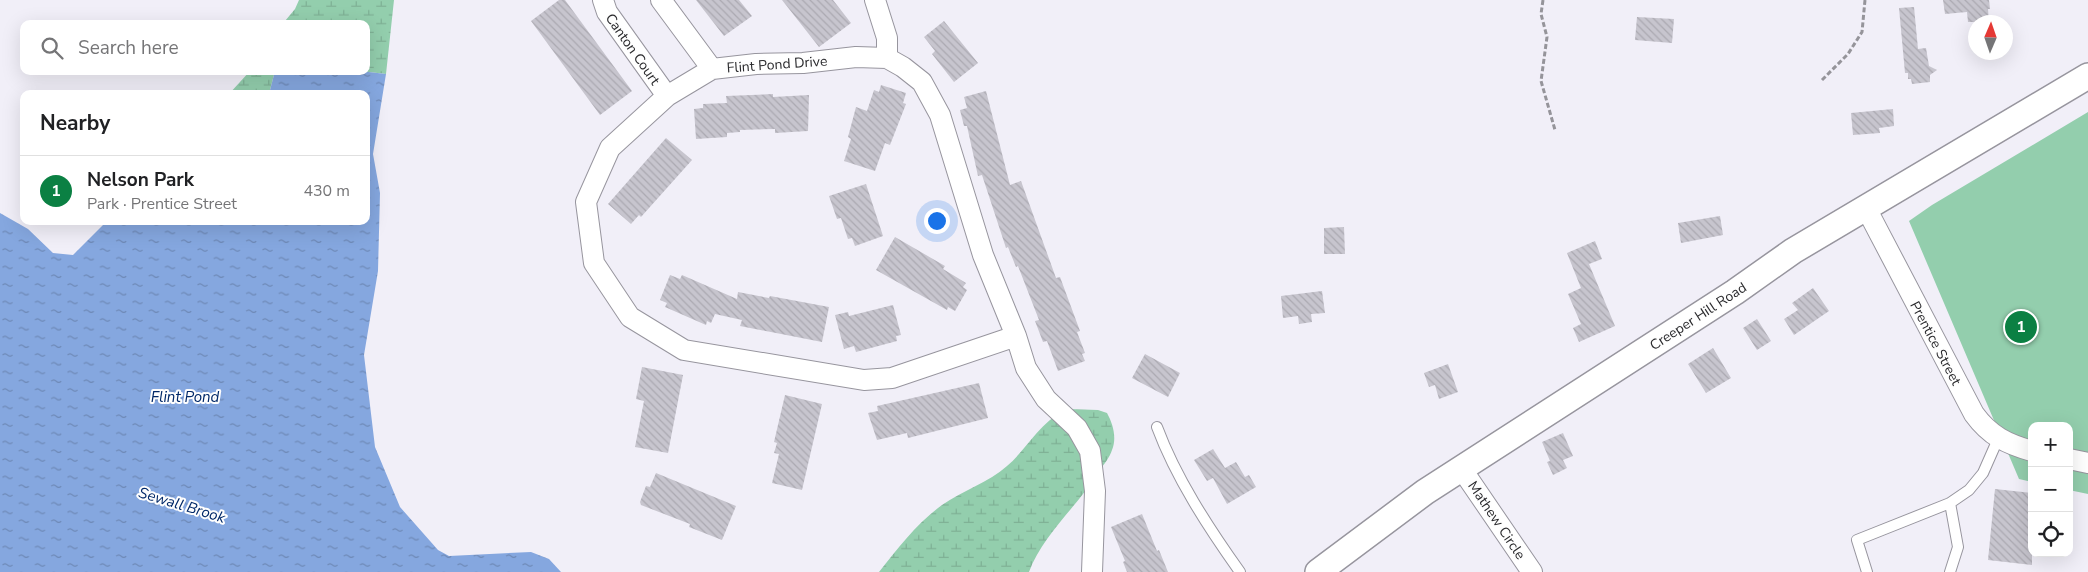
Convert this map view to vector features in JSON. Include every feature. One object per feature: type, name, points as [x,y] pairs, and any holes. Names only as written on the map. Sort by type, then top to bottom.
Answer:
[{"type":"street","name":"Canton Court","points":[[603,0],[606,12],[666,96]]},
{"type":"street","points":[[661,0],[712,69]]},
{"type":"street","points":[[875,0],[887,38],[887,58]]},
{"type":"street","name":"Flint Pond Drive","points":[[1016,336],[892,378],[864,380],[684,350],[630,316],[594,263],[586,202],[610,148],[666,96],[712,69],[756,64],[803,63],[856,57],[887,58],[903,67],[922,82],[939,113],[983,255],[1016,336],[1026,368],[1046,399],[1077,428],[1090,451],[1094,491],[1092,572]]},
{"type":"street","name":"Creeper Hill Road","points":[[1318,572],[1388,518],[1461,468],[1734,292],[1792,251],[2088,76]]},
{"type":"street","name":"Prentice Street","points":[[1866,208],[1969,405],[1981,423],[1998,439],[2028,450]]},
{"type":"street","points":[[2073,460],[2088,463]]},
{"type":"street","name":"Mathew Circle","points":[[1461,468],[1532,572]]},
{"type":"lane","points":[[1157,427],[1166,452],[1196,504],[1240,572]]},
{"type":"lane","points":[[1867,572],[1858,540],[1950,503],[1969,490],[1983,472],[1998,439]]},
{"type":"lane","points":[[1950,503],[1958,547],[1950,572]]},
{"type":"path","points":[[1543,0],[1540,14],[1547,36],[1541,81],[1555,130]]},
{"type":"path","points":[[1822,80],[1848,54],[1862,32],[1865,0]]},
{"type":"green space","points":[[299,0],[394,0],[386,74],[370,72],[370,20],[286,20],[295,9]]},
{"type":"green space","points":[[246,75],[274,75],[270,90],[233,90]]},
{"type":"green space","points":[[2088,112],[2088,494],[2073,491],[2073,422],[2028,422],[2028,481],[2019,479],[1909,221],[1932,205]]},
{"type":"green space","points":[[1068,409],[1098,410],[1107,413],[1114,431],[1114,441],[1108,458],[1082,495],[1052,532],[1035,558],[1029,572],[879,572],[908,536],[933,512],[950,500],[1000,472],[1015,459],[1050,420]]},
{"type":"water","name":"Flint Pond","points":[[370,72],[386,74],[373,154],[380,193],[378,271],[364,355],[375,447],[400,507],[438,550],[449,556],[531,552],[549,559],[561,572],[0,572],[0,213],[28,229],[53,253],[73,255],[103,225],[370,225],[370,90],[270,90],[274,75],[370,75]]},
{"type":"building","points":[[559,0],[565,0],[632,91],[600,115],[531,21]]},
{"type":"building","points":[[696,0],[739,0],[752,16],[724,36]]},
{"type":"building","points":[[782,0],[833,0],[851,23],[819,47]]},
{"type":"building","points":[[1943,0],[1989,0],[1988,15],[1968,15],[1968,22],[1967,12],[1945,14]]},
{"type":"building","points":[[1914,7],[1918,49],[1926,48],[1929,66],[1937,70],[1930,75],[1930,82],[1912,84],[1911,79],[1908,79],[1908,73],[1905,73],[1899,8]]},
{"type":"building","points":[[1637,17],[1674,19],[1672,43],[1635,40]]},
{"type":"building","points":[[944,21],[978,63],[954,82],[932,54],[935,51],[924,37]]},
{"type":"building","points":[[881,85],[906,93],[903,103],[906,104],[890,145],[885,143],[875,171],[844,161],[851,139],[848,137],[856,107],[867,111],[874,90],[879,92]]},
{"type":"building","points":[[986,91],[1010,185],[1021,181],[1056,278],[1060,277],[1080,331],[1077,332],[1085,353],[1082,354],[1085,361],[1058,371],[1047,341],[1043,342],[1035,321],[1039,320],[1018,266],[1016,267],[1008,247],[1006,248],[982,175],[978,176],[967,126],[964,126],[960,110],[967,108],[964,97]]},
{"type":"building","points":[[773,94],[773,97],[809,95],[808,131],[775,133],[775,129],[740,130],[740,132],[727,133],[727,137],[696,139],[694,109],[703,108],[703,104],[727,103],[726,96]]},
{"type":"building","points":[[1893,109],[1894,126],[1879,128],[1880,133],[1853,135],[1851,113]]},
{"type":"building","points":[[666,138],[692,160],[641,217],[639,215],[631,224],[608,204]]},
{"type":"building","points":[[866,184],[883,236],[855,246],[852,238],[848,239],[841,218],[837,219],[829,196]]},
{"type":"building","points":[[1720,216],[1723,235],[1681,243],[1678,223]]},
{"type":"building","points":[[1344,227],[1345,254],[1324,254],[1324,228]]},
{"type":"building","points":[[895,237],[945,266],[943,269],[966,283],[963,287],[967,290],[955,311],[948,307],[947,310],[876,270]]},
{"type":"building","points":[[1595,241],[1602,259],[1589,264],[1615,326],[1579,342],[1573,328],[1581,324],[1568,294],[1581,288],[1567,253]]},
{"type":"building","points":[[670,275],[680,279],[682,275],[737,299],[738,292],[829,307],[822,342],[740,326],[742,320],[715,314],[711,323],[707,321],[706,325],[665,307],[667,303],[660,300]]},
{"type":"building","points":[[1813,288],[1829,311],[1794,335],[1784,319],[1798,310],[1792,303]]},
{"type":"building","points":[[1322,291],[1325,313],[1311,314],[1312,322],[1299,324],[1298,316],[1283,318],[1281,296]]},
{"type":"building","points":[[893,305],[901,335],[896,336],[897,341],[856,352],[854,346],[844,349],[835,315],[848,312],[849,316]]},
{"type":"building","points":[[1757,319],[1771,341],[1757,350],[1743,328]]},
{"type":"building","points":[[1713,348],[1731,378],[1706,393],[1688,364]]},
{"type":"building","points":[[1145,354],[1180,373],[1168,397],[1132,378]]},
{"type":"building","points":[[1448,364],[1458,392],[1439,399],[1435,385],[1429,387],[1424,373]]},
{"type":"building","points":[[642,367],[683,375],[668,453],[635,447],[644,401],[636,399]]},
{"type":"building","points":[[979,383],[988,418],[908,438],[907,433],[877,440],[868,413],[878,411],[877,406]]},
{"type":"building","points":[[785,395],[822,404],[802,490],[772,483],[779,454],[774,453],[777,443],[774,442]]},
{"type":"building","points":[[1563,433],[1573,456],[1563,460],[1567,468],[1553,475],[1547,462],[1550,461],[1542,442]]},
{"type":"building","points":[[1213,449],[1225,468],[1236,462],[1245,477],[1249,475],[1256,487],[1227,504],[1213,478],[1207,481],[1194,460]]},
{"type":"building","points":[[656,473],[736,506],[722,540],[689,527],[690,524],[641,505],[640,502],[646,486],[650,487]]},
{"type":"building","points":[[1995,489],[2028,493],[2028,557],[2032,557],[2032,565],[1988,560]]},
{"type":"building","points":[[1142,514],[1168,572],[1127,572],[1123,562],[1125,561],[1111,527]]},
{"type":"place","name":"Nelson Park","points":[[2021,327]]},
{"type":"water label","name":"Sewall Brook","points":[[182,505]]}]
